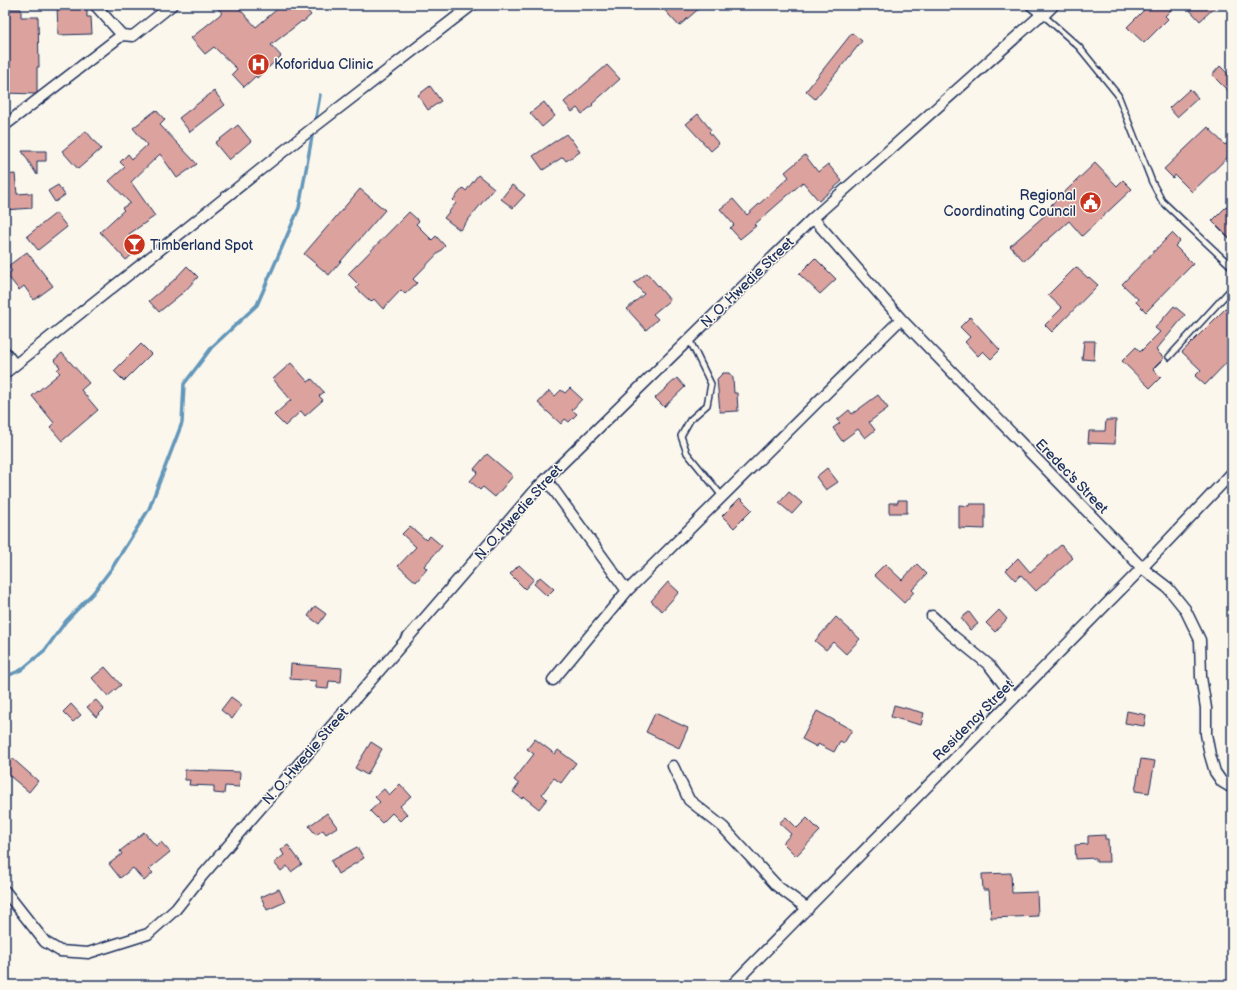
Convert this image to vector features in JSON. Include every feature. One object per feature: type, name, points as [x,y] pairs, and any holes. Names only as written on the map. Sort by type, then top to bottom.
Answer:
[{"type":"street","points":[[95,5],[122,35]]},
{"type":"street","points":[[5,125],[122,35],[133,36],[172,5]]},
{"type":"street","points":[[5,373],[309,131],[472,5]]},
{"type":"street","points":[[1031,5],[1047,10]]},
{"type":"street","name":"N. O. Hwedie Street","points":[[5,891],[45,942],[60,951],[88,953],[148,934],[176,909],[212,864],[527,499],[546,479],[813,218],[1047,10]]},
{"type":"street","name":"Eredec's Street","points":[[813,218],[901,319],[1142,568],[1168,588],[1185,609],[1200,640],[1201,677],[1206,708],[1206,734],[1210,755],[1216,772],[1222,782],[1232,788]]},
{"type":"street","points":[[553,680],[627,591],[901,319]]},
{"type":"street","points":[[5,352],[14,365]]},
{"type":"street","name":"Residency Street","points":[[732,985],[1142,568],[1232,473]]},
{"type":"street","points":[[546,479],[627,591]]},
{"type":"street","points":[[932,616],[952,635],[989,665],[1014,698]]},
{"type":"street","points":[[673,766],[689,800],[723,827],[777,886],[808,909]]},
{"type":"lane","points":[[1047,10],[1118,95],[1152,182],[1162,200],[1232,267]]},
{"type":"lane","points":[[1169,357],[1232,288]]},
{"type":"lane","points":[[689,339],[711,384],[707,405],[690,420],[681,436],[687,453],[722,496]]},
{"type":"building","points":[[57,5],[83,5],[83,7],[87,7],[87,17],[91,17],[92,34],[58,35]]},
{"type":"building","points":[[215,5],[236,5],[256,27],[282,5],[303,5],[311,15],[271,45],[281,56],[257,78],[256,76],[244,87],[232,74],[237,69],[214,47],[205,54],[191,38],[222,13]]},
{"type":"building","points":[[660,5],[703,5],[679,26]]},
{"type":"building","points":[[1149,5],[1176,5],[1165,16],[1168,19],[1144,43],[1127,27]]},
{"type":"building","points":[[1185,5],[1217,5],[1200,21]]},
{"type":"building","points":[[5,9],[21,9],[21,17],[38,17],[39,67],[37,67],[37,93],[35,94],[5,93]]},
{"type":"building","points":[[852,33],[862,41],[815,99],[806,91]]},
{"type":"building","points":[[607,65],[620,79],[582,114],[577,108],[572,112],[564,102]]},
{"type":"building","points":[[1220,66],[1232,78],[1232,95],[1212,75]]},
{"type":"building","points":[[430,86],[441,101],[428,110],[418,95]]},
{"type":"building","points":[[1190,89],[1198,98],[1177,117],[1169,108]]},
{"type":"building","points":[[214,91],[225,105],[190,132],[179,118]]},
{"type":"building","points":[[544,102],[555,116],[542,127],[530,113]]},
{"type":"building","points":[[156,110],[165,120],[160,125],[197,164],[177,178],[160,154],[131,182],[155,216],[129,234],[141,247],[126,260],[100,232],[124,210],[122,208],[130,203],[109,181],[125,167],[120,162],[128,154],[132,159],[147,145],[133,128]]},
{"type":"building","points":[[698,114],[711,130],[709,132],[719,144],[711,151],[686,124]]},
{"type":"building","points":[[238,125],[251,141],[229,160],[215,143]]},
{"type":"building","points":[[1208,127],[1225,145],[1232,139],[1232,153],[1192,192],[1175,175],[1173,178],[1164,169]]},
{"type":"building","points":[[86,131],[101,149],[78,169],[62,151]]},
{"type":"building","points":[[566,134],[580,152],[566,161],[563,157],[543,170],[533,156]]},
{"type":"building","points":[[22,151],[46,151],[46,161],[37,161],[37,175]]},
{"type":"building","points":[[805,155],[818,172],[828,164],[842,181],[819,201],[803,182],[740,239],[730,228],[734,225],[720,209],[733,199],[747,215],[789,177],[785,172]]},
{"type":"building","points":[[1095,163],[1117,186],[1123,180],[1132,189],[1082,236],[1069,221],[1024,261],[1010,246],[1053,208],[1051,205]]},
{"type":"building","points":[[15,174],[17,194],[32,193],[32,208],[5,210],[5,175]]},
{"type":"building","points":[[478,175],[494,188],[460,230],[444,218],[456,203],[453,200],[463,188],[466,191]]},
{"type":"building","points":[[58,185],[65,195],[55,202],[48,191]]},
{"type":"building","points":[[512,185],[525,195],[513,208],[501,199]]},
{"type":"building","points":[[360,189],[385,210],[329,275],[304,254]]},
{"type":"building","points":[[1232,201],[1232,241],[1212,221]]},
{"type":"building","points":[[409,212],[419,221],[416,224],[432,240],[436,236],[445,246],[413,279],[417,283],[405,294],[401,290],[383,309],[374,299],[371,302],[356,288],[359,285],[348,274]]},
{"type":"building","points":[[56,213],[67,227],[38,250],[27,236]]},
{"type":"building","points":[[1172,233],[1180,241],[1175,246],[1193,264],[1146,312],[1136,302],[1138,299],[1122,284]]},
{"type":"building","points":[[27,252],[53,286],[34,300],[24,286],[19,290],[7,275],[12,271],[8,266]]},
{"type":"building","points":[[815,258],[836,279],[820,294],[799,274]]},
{"type":"building","points":[[187,266],[198,277],[182,294],[159,312],[149,301],[174,280]]},
{"type":"building","points":[[1076,267],[1098,285],[1052,332],[1045,325],[1062,308],[1048,295]]},
{"type":"building","points":[[647,273],[670,300],[653,314],[658,319],[646,330],[627,309],[644,294],[634,283]]},
{"type":"building","points":[[1232,302],[1232,357],[1205,385],[1195,376],[1201,370],[1182,352]]},
{"type":"building","points":[[1174,306],[1185,315],[1156,350],[1164,358],[1153,369],[1161,377],[1150,388],[1122,361],[1136,347],[1140,352],[1160,332],[1155,328]]},
{"type":"building","points":[[970,317],[1000,350],[991,359],[983,351],[978,356],[965,342],[970,337],[960,327]]},
{"type":"building","points":[[1084,341],[1095,341],[1094,360],[1082,359]]},
{"type":"building","points":[[141,344],[151,354],[124,381],[114,371]]},
{"type":"building","points":[[62,353],[89,383],[81,390],[98,410],[62,441],[50,427],[54,423],[32,396],[60,373],[57,370],[60,367],[54,360]]},
{"type":"building","points":[[291,363],[308,382],[312,379],[324,392],[319,396],[323,400],[305,416],[301,411],[285,426],[274,415],[291,400],[273,379]]},
{"type":"building","points":[[723,373],[729,373],[733,378],[734,393],[737,393],[738,411],[720,412],[717,379]]},
{"type":"building","points":[[677,378],[685,387],[664,407],[655,398]]},
{"type":"building","points":[[570,388],[582,399],[572,410],[577,414],[569,422],[565,419],[561,424],[538,403],[549,391],[555,396],[561,390],[565,393]]},
{"type":"building","points":[[878,395],[888,408],[869,422],[875,430],[865,438],[858,429],[842,441],[833,428],[840,423],[837,420],[849,410],[852,414]]},
{"type":"building","points":[[1106,420],[1116,420],[1115,444],[1088,443],[1089,431],[1105,431]]},
{"type":"building","points":[[487,454],[513,476],[495,497],[483,487],[480,490],[470,481],[478,472],[474,469]]},
{"type":"building","points":[[827,468],[838,482],[826,490],[816,477]]},
{"type":"building","points":[[789,492],[802,503],[792,514],[779,503]]},
{"type":"building","points":[[740,498],[752,510],[734,528],[722,516]]},
{"type":"building","points":[[898,500],[907,500],[907,513],[889,513],[889,503],[898,503]]},
{"type":"building","points":[[969,504],[985,504],[985,529],[959,528],[959,505],[969,506]]},
{"type":"building","points":[[410,526],[426,540],[430,536],[442,546],[424,566],[427,569],[416,582],[398,566],[416,547],[402,534]]},
{"type":"building","points":[[1061,545],[1073,558],[1036,591],[1021,575],[1015,580],[1006,570],[1018,558],[1030,572]]},
{"type":"building","points":[[885,564],[902,580],[917,564],[927,574],[912,590],[914,592],[904,603],[874,575]]},
{"type":"building","points":[[519,565],[534,579],[525,589],[510,574]]},
{"type":"building","points":[[540,577],[554,589],[547,596],[534,584]]},
{"type":"building","points":[[668,582],[679,592],[662,611],[651,601]]},
{"type":"building","points":[[315,606],[326,614],[319,624],[308,616]]},
{"type":"building","points":[[999,610],[1007,619],[995,632],[986,623]]},
{"type":"building","points":[[969,612],[978,624],[970,630],[961,618]]},
{"type":"building","points":[[836,617],[860,639],[846,654],[833,642],[826,650],[815,641]]},
{"type":"building","points":[[291,664],[342,668],[341,682],[329,681],[328,689],[316,688],[316,681],[290,679]]},
{"type":"building","points":[[105,667],[121,685],[108,696],[92,678]]},
{"type":"building","points":[[231,697],[242,705],[232,719],[221,710]]},
{"type":"building","points":[[96,700],[104,709],[96,717],[87,707]]},
{"type":"building","points":[[71,704],[81,715],[73,722],[63,712]]},
{"type":"building","points":[[894,705],[924,713],[921,725],[891,717]]},
{"type":"building","points":[[817,711],[852,730],[844,743],[840,741],[834,752],[818,744],[817,747],[802,739]]},
{"type":"building","points":[[1127,711],[1146,715],[1144,726],[1125,723]]},
{"type":"building","points":[[655,713],[688,728],[679,748],[646,732]]},
{"type":"building","points":[[535,739],[555,754],[558,750],[576,763],[561,783],[554,778],[542,794],[547,799],[539,809],[524,797],[522,799],[513,792],[519,784],[514,780],[534,754],[527,749]]},
{"type":"building","points":[[371,742],[382,749],[367,775],[355,768]]},
{"type":"building","points":[[12,758],[38,781],[29,792],[5,772],[5,766]]},
{"type":"building","points":[[1141,759],[1155,761],[1149,793],[1135,791]]},
{"type":"building","points":[[185,770],[240,772],[239,787],[225,786],[224,794],[214,793],[214,786],[189,785],[190,780],[185,780]]},
{"type":"building","points":[[400,784],[411,796],[400,806],[407,814],[400,821],[392,813],[382,823],[370,811],[380,802],[375,797],[384,789],[389,795]]},
{"type":"building","points":[[327,813],[337,827],[326,834],[323,830],[316,835],[309,826]]},
{"type":"building","points":[[786,817],[797,828],[807,818],[820,831],[796,856],[783,843],[791,834],[779,823]]},
{"type":"building","points":[[144,832],[156,846],[161,842],[170,852],[149,869],[153,873],[144,881],[133,868],[120,878],[109,864],[122,854],[120,851]]},
{"type":"building","points":[[1105,835],[1105,839],[1108,839],[1109,862],[1096,862],[1096,858],[1076,859],[1075,845],[1088,844],[1088,836]]},
{"type":"building","points":[[288,845],[302,864],[291,872],[287,866],[281,871],[274,863],[284,855],[281,850]]},
{"type":"building","points":[[357,847],[364,858],[338,874],[331,861]]},
{"type":"building","points":[[1011,873],[1012,893],[1037,892],[1038,916],[991,918],[989,890],[983,890],[982,874]]},
{"type":"building","points":[[279,889],[285,902],[267,910],[261,897]]},
{"type":"waterway","points":[[315,123],[320,95]]},
{"type":"waterway","points":[[5,677],[21,670],[45,650],[66,621],[93,593],[112,568],[149,509],[182,423],[184,384],[212,347],[257,305],[299,208],[313,131]]},
{"type":"place","name":"Koforidua Clinic","points":[[258,64]]},
{"type":"place","name":"Regional Coordinating Council","points":[[1091,203]]},
{"type":"place","name":"Timberland Spot","points":[[135,245]]}]
